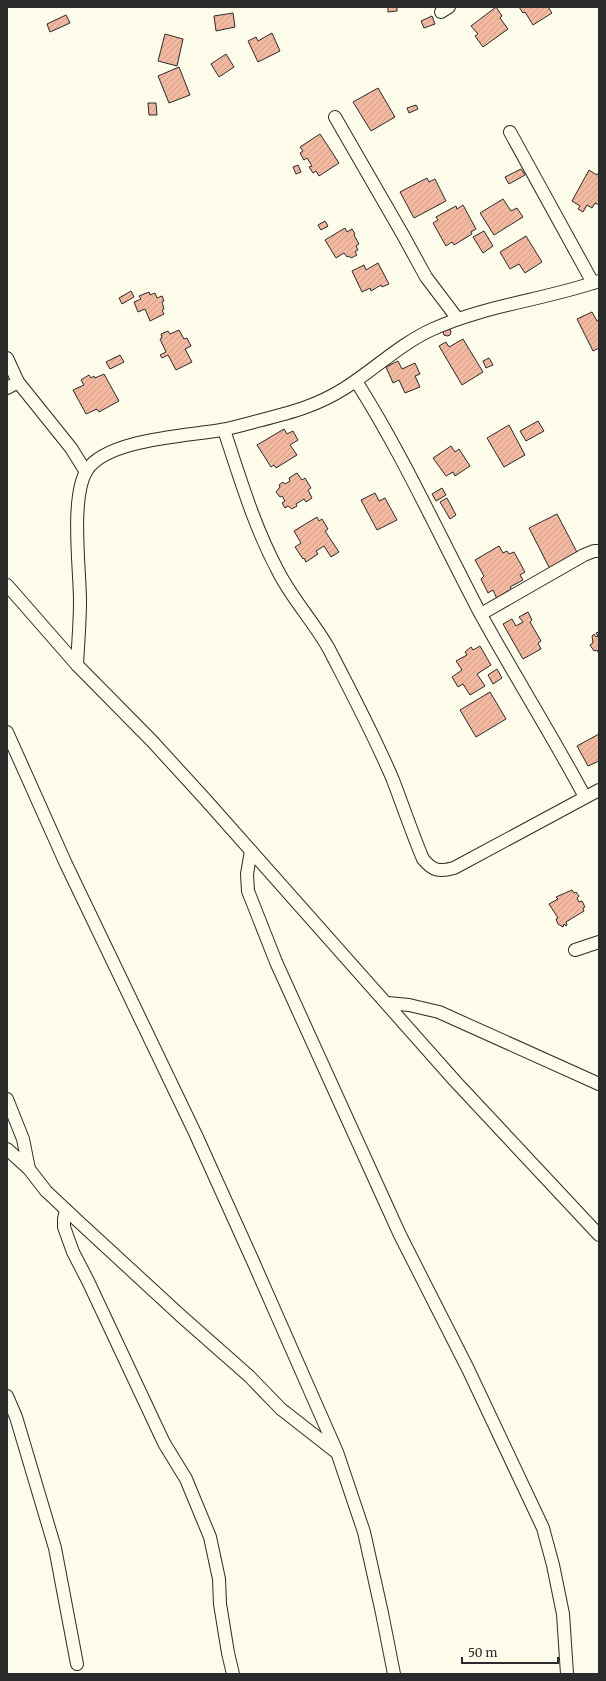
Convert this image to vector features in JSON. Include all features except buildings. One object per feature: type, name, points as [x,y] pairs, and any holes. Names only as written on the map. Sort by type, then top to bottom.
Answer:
[{"type":"street","points":[[335,117],[426,277],[457,318]]},
{"type":"street","points":[[77,665],[80,602],[77,538],[79,502],[86,472],[92,464],[101,457],[138,443],[224,430],[308,407],[324,400],[356,381],[398,348],[416,337],[457,318],[596,282],[510,132]]},
{"type":"street","points":[[7,358],[18,382],[71,448],[86,472]]},
{"type":"street","points":[[356,381],[382,424],[481,614],[559,747],[585,798]]},
{"type":"street","points":[[7,388],[18,382]]},
{"type":"street","points":[[224,430],[263,542],[287,587],[328,647],[392,780],[423,859],[429,867],[444,871],[454,868],[599,790]]},
{"type":"street","points":[[481,614],[584,555],[594,551],[599,551]]},
{"type":"street","points":[[7,585],[77,665],[152,742],[251,851],[388,1003],[455,1081],[599,1235]]},
{"type":"street","points":[[7,732],[66,864],[192,1128],[249,1252],[337,1452],[364,1532],[394,1674]]},
{"type":"street","points":[[251,851],[247,874],[248,891],[276,962],[400,1235],[468,1369],[542,1528],[553,1565],[563,1614],[566,1674]]},
{"type":"street","points":[[575,950],[599,942]]},
{"type":"street","points":[[388,1003],[409,1005],[439,1012],[599,1084]]},
{"type":"street","points":[[7,1099],[23,1139],[29,1169]]},
{"type":"street","points":[[7,1150],[29,1169],[46,1191],[66,1210],[180,1316],[249,1376],[281,1409],[337,1452]]},
{"type":"street","points":[[66,1210],[64,1227],[73,1252],[164,1443],[186,1479],[210,1537],[218,1579],[220,1604],[227,1646],[233,1674]]},
{"type":"street","points":[[7,1396],[16,1417],[55,1548],[77,1664]]}]
